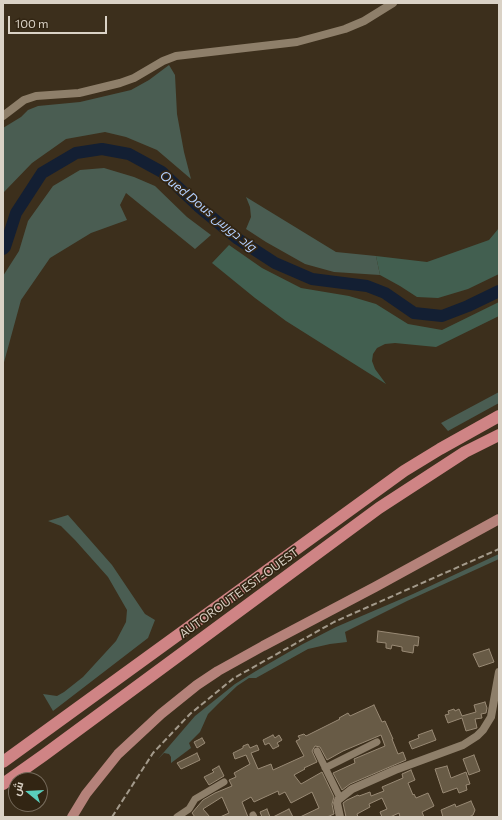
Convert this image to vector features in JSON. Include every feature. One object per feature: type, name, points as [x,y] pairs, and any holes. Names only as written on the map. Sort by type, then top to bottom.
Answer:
[{"type":"highway","name":"AUTOROUTE EST-OUEST","points":[[3,762],[404,471],[499,416]]},
{"type":"highway","name":"AUTOROUTE EST-OUEST","points":[[3,784],[379,508],[465,452],[499,435]]},
{"type":"main road","points":[[72,817],[86,794],[118,754],[161,714],[197,685],[218,671],[263,646],[499,519]]},
{"type":"street","points":[[3,116],[24,100],[36,96],[79,93],[120,83],[134,78],[163,61],[176,56],[297,42],[345,29],[364,22],[393,3]]},
{"type":"street","points":[[340,817],[337,803],[340,798],[352,789],[395,770],[463,745],[477,736],[483,730],[491,717],[499,672]]},
{"type":"street","points":[[325,768],[377,742]]},
{"type":"street","points":[[317,751],[340,798]]},
{"type":"street","points":[[178,817],[187,815],[195,799],[224,782]]},
{"type":"green space","points":[[169,65],[175,75],[177,114],[191,179],[157,150],[126,137],[105,132],[66,139],[32,163],[4,192],[3,197],[3,128],[21,117],[28,110],[38,106],[80,102],[131,90],[149,80]]},
{"type":"green space","points":[[104,168],[134,177],[155,186],[187,217],[211,235],[195,249],[126,193],[120,205],[127,220],[91,233],[50,258],[21,300],[3,366],[3,276],[19,251],[28,221],[53,186],[80,170]]},
{"type":"green space","points":[[246,197],[336,252],[376,256],[380,275],[334,272],[305,264],[266,242],[246,229],[251,217],[250,207]]},
{"type":"green space","points":[[499,228],[499,274],[468,289],[438,298],[417,297],[380,275],[376,256],[427,262],[489,240]]},
{"type":"green space","points":[[229,245],[262,268],[301,288],[349,296],[376,304],[408,324],[442,330],[499,302],[499,316],[436,347],[395,343],[385,344],[377,348],[373,354],[372,361],[375,369],[386,384],[286,321],[212,263]]},
{"type":"green space","points":[[499,392],[499,403],[448,431],[441,423]]},
{"type":"green space","points":[[68,515],[112,565],[145,614],[155,620],[148,638],[53,711],[43,694],[57,696],[83,677],[116,641],[126,622],[127,610],[108,577],[61,526],[48,521]]},
{"type":"green space","points":[[499,554],[499,559],[407,601],[345,632],[347,642],[308,649],[256,678],[249,678],[237,686],[208,714],[200,732],[189,743],[191,748],[171,763],[171,757],[169,754],[164,753],[158,759],[195,716],[235,684],[256,671],[336,627],[413,594]]},
{"type":"building","points":[[378,631],[419,637],[418,646],[414,645],[413,653],[402,651],[402,647],[392,645],[391,649],[386,648],[386,643],[377,642]]},
{"type":"building","points":[[489,649],[494,662],[479,667],[473,654]]},
{"type":"building","points":[[485,702],[487,708],[486,713],[481,714],[482,718],[475,719],[477,728],[466,731],[462,718],[448,723],[445,715],[449,714],[448,711],[454,709],[455,711],[459,709],[462,716],[476,712],[474,705]]},
{"type":"building","points":[[374,705],[382,722],[385,721],[398,754],[403,752],[406,760],[350,784],[342,790],[333,773],[355,763],[354,759],[385,746],[381,735],[343,751],[327,760],[320,747],[315,746],[312,751],[317,762],[294,775],[301,784],[322,772],[334,797],[332,804],[334,814],[327,817],[300,817],[319,808],[312,792],[291,803],[285,792],[279,795],[278,791],[254,802],[251,797],[242,802],[248,817],[220,817],[229,813],[222,797],[203,809],[210,817],[195,817],[192,813],[203,800],[232,786],[229,780],[236,777],[234,773],[250,764],[246,755],[235,759],[233,753],[243,748],[243,746],[248,744],[250,748],[257,745],[259,750],[251,753],[258,769],[271,764],[273,770],[304,756],[296,741],[300,739],[298,736],[304,734],[306,736],[340,719],[339,718],[348,713],[350,716]]},
{"type":"building","points":[[432,730],[436,740],[412,749],[409,742],[419,738],[418,735]]},
{"type":"building","points":[[273,735],[275,738],[279,735],[282,740],[277,743],[279,746],[273,749],[269,743],[265,745],[263,740]]},
{"type":"building","points":[[202,738],[205,743],[197,748],[194,742]]},
{"type":"building","points":[[197,753],[200,760],[181,769],[177,763]]},
{"type":"building","points":[[474,755],[480,771],[469,775],[463,759]]},
{"type":"building","points":[[219,766],[224,776],[209,785],[204,777],[214,772],[212,770]]},
{"type":"building","points":[[447,766],[451,778],[466,772],[470,784],[466,785],[467,790],[459,793],[457,788],[443,793],[435,769]]},
{"type":"building","points":[[411,770],[415,780],[408,783],[413,795],[414,794],[416,798],[428,793],[434,806],[422,812],[424,817],[400,817],[399,813],[390,817],[382,817],[380,812],[387,809],[382,798],[369,804],[370,807],[357,814],[358,817],[346,817],[343,803],[347,800],[370,792],[371,796],[384,791],[382,787],[403,778],[402,774]]},
{"type":"building","points":[[471,801],[475,810],[473,815],[469,817],[443,817],[441,810],[455,804],[456,807]]},
{"type":"building","points":[[267,809],[270,817],[262,817],[260,812]]},
{"type":"building","points":[[289,809],[293,817],[273,817]]},
{"type":"waterway","name":"Oued Dous واد دورس","points":[[3,249],[5,247],[16,213],[42,173],[76,153],[102,149],[129,154],[162,172],[198,206],[238,239],[275,263],[312,279],[367,286],[385,293],[414,313],[442,316],[468,306],[499,291]]},
{"type":"railway","points":[[112,817],[153,753],[190,714],[234,678],[334,622],[499,549]]}]
